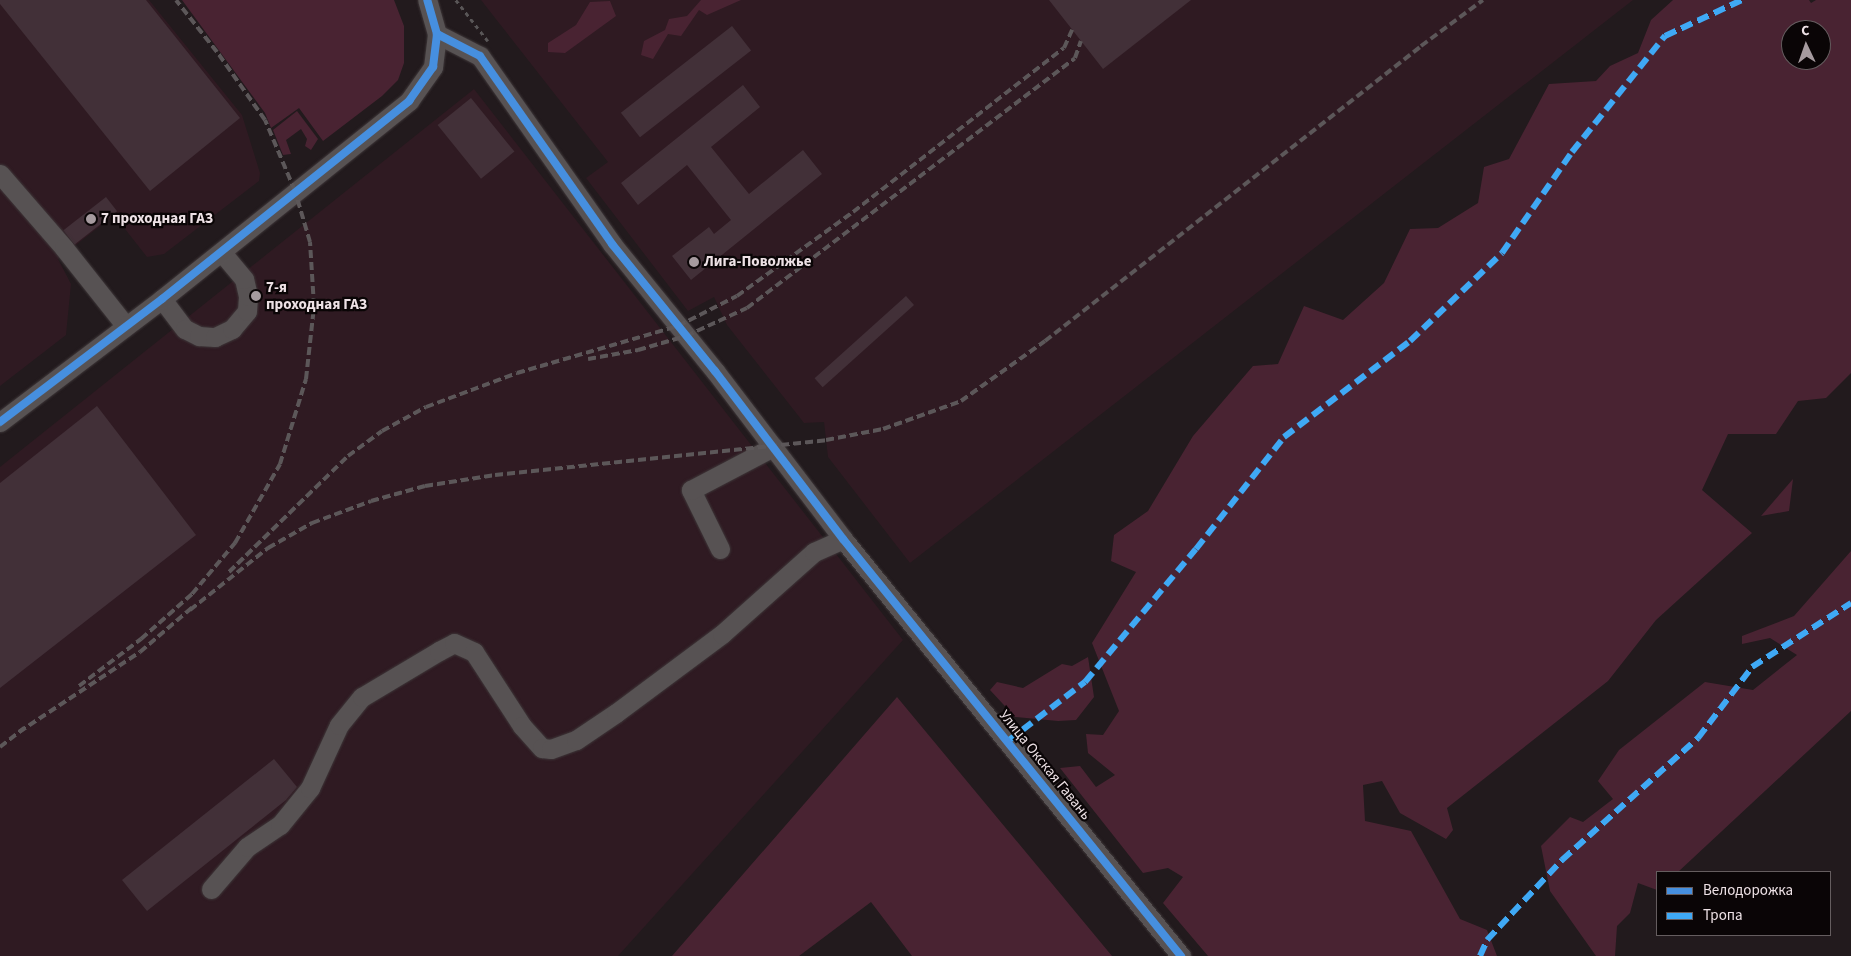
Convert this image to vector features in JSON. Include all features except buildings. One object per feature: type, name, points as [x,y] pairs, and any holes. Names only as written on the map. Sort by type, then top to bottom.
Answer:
[{"type":"street","points":[[0,422],[125,325],[162,299],[409,102],[433,67],[437,34],[427,0]]},
{"type":"street","name":"Улица Окская Гавань","points":[[437,34],[480,56],[612,244],[715,371],[843,539],[1181,956]]},
{"type":"street","points":[[0,174],[64,248],[125,325]]},
{"type":"street","points":[[162,299],[185,329],[199,336],[216,338],[232,329],[247,311],[248,296],[244,279],[220,252]]},
{"type":"street","points":[[720,549],[691,490],[773,447]]},
{"type":"street","points":[[211,889],[248,847],[280,825],[310,788],[339,725],[362,696],[439,651],[454,643],[474,652],[522,726],[542,748],[551,749],[576,740],[616,713],[722,634],[814,552],[843,539]]},
{"type":"path","points":[[456,0],[492,46]]},
{"type":"shaded area","points":[[0,0],[149,0],[242,115],[260,173],[259,181],[164,254],[147,257],[114,215],[58,259],[71,284],[66,335],[0,386]]},
{"type":"shaded area","points":[[182,0],[394,0],[404,26],[404,63],[398,80],[382,96],[323,141],[299,108],[271,128],[265,113]]},
{"type":"shaded area","points":[[481,0],[1633,0],[910,563],[828,457],[824,422],[804,423],[727,325],[714,297],[688,311],[586,178],[608,162]]},
{"type":"shaded area","points":[[701,0],[741,0],[707,15],[699,10],[681,36],[668,34],[653,59],[641,55],[644,41],[665,30],[669,19],[687,16]]},
{"type":"shaded area","points":[[1673,0],[1809,0],[1811,3],[1816,0],[1851,0],[1851,373],[1826,398],[1798,401],[1776,434],[1728,434],[1702,490],[1752,533],[1656,620],[1608,681],[1447,808],[1453,830],[1446,839],[1400,813],[1382,781],[1363,785],[1365,821],[1411,831],[1460,919],[1487,930],[1497,956],[1208,956],[1163,903],[1183,877],[1168,868],[1143,873],[1060,768],[1080,766],[1096,787],[1115,775],[1088,753],[1086,734],[1103,735],[1119,711],[1092,643],[1136,572],[1111,561],[1114,535],[1148,511],[1193,436],[1253,366],[1278,364],[1304,306],[1343,320],[1384,283],[1410,229],[1438,228],[1478,203],[1484,167],[1509,159],[1549,84],[1596,81],[1610,66],[1638,53],[1651,20]]},
{"type":"shaded area","points":[[610,1],[616,16],[565,53],[548,52],[548,43],[576,25],[590,2]]},
{"type":"shaded area","points":[[474,89],[903,640],[618,956],[0,956],[0,467]]},
{"type":"shaded area","points":[[297,111],[318,139],[311,150],[305,146],[307,139],[301,129],[286,140],[291,154],[283,155],[273,130]]},
{"type":"shaded area","points":[[1793,479],[1789,511],[1761,516]]},
{"type":"shaded area","points":[[1851,551],[1851,711],[1679,871],[1656,871],[1656,890],[1638,883],[1630,913],[1617,926],[1615,956],[1596,956],[1550,891],[1541,846],[1570,817],[1583,822],[1613,799],[1598,781],[1619,750],[1705,682],[1753,690],[1797,655],[1770,638],[1742,644],[1742,636],[1794,616]]},
{"type":"shaded area","points":[[1088,657],[1094,697],[1076,720],[1058,721],[1015,717],[990,690],[997,682],[1023,688],[1062,664],[1072,666]]},
{"type":"shaded area","points":[[897,697],[1112,956],[912,956],[871,902],[799,956],[672,956]]},
{"type":"railway","points":[[79,686],[141,639],[192,594],[235,543],[280,464],[306,379],[314,306],[310,242],[295,191],[265,120],[217,52],[176,0]]},
{"type":"railway","points":[[190,610],[268,548],[312,523],[371,501],[425,486],[495,475],[826,440],[883,429],[961,401],[1045,341],[1421,46],[1483,0]]},
{"type":"railway","points":[[229,572],[348,456],[382,431],[426,407],[517,373],[678,326],[737,296],[853,212],[1064,48],[1072,30]]},
{"type":"railway","points":[[588,359],[638,350],[686,336],[747,308],[1075,58],[1081,41]]},
{"type":"railway","points":[[19,732],[140,652],[195,605]]},
{"type":"railway","points":[[0,747],[24,728]]},
{"type":"marked path","points":[[1008,741],[1085,682],[1196,549],[1284,437],[1410,341],[1502,253],[1572,152],[1665,36],[1742,0]]},
{"type":"marked path","points":[[1480,956],[1487,940],[1562,860],[1698,738],[1752,667],[1851,603]]},
{"type":"cycle path","points":[[0,422],[162,299],[409,101],[433,67],[437,34],[427,0]]},
{"type":"cycle path","points":[[437,34],[480,56],[612,244],[715,371],[843,539],[1181,956]]},
{"type":"place","name":"7 проходная ГАЗ","points":[[91,219]]},
{"type":"place","name":"Лига-Поволжье","points":[[694,262]]},
{"type":"place","name":"7-я проходная ГАЗ","points":[[256,296]]}]
